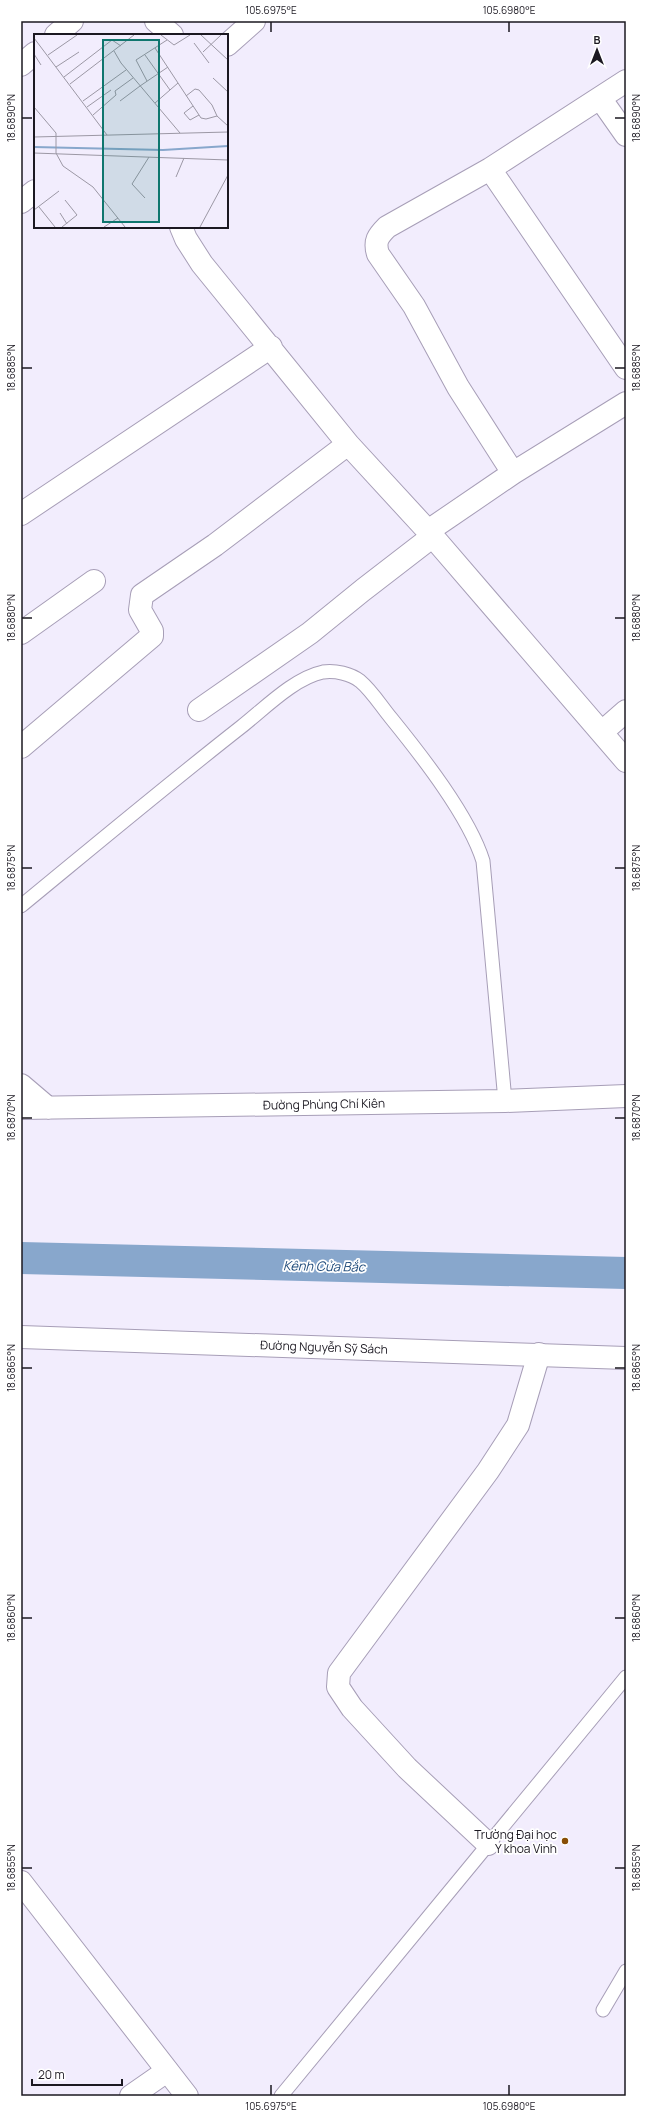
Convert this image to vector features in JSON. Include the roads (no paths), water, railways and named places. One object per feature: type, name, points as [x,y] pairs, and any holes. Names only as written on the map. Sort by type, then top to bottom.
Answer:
[{"type":"street","points":[[57,34],[72,21]]},
{"type":"street","points":[[156,21],[171,34]]},
{"type":"street","points":[[228,44],[254,21]]},
{"type":"street","points":[[21,65],[34,54]]},
{"type":"street","points":[[513,472],[458,386],[414,306],[378,254],[376,245],[378,235],[387,227],[490,168],[626,81]]},
{"type":"street","points":[[600,98],[626,135]]},
{"type":"street","points":[[490,168],[626,368]]},
{"type":"street","points":[[21,202],[34,192]]},
{"type":"street","points":[[181,228],[202,264],[271,346],[348,444],[431,534],[626,761]]},
{"type":"street","points":[[21,514],[271,346]]},
{"type":"street","points":[[199,710],[310,633],[431,534],[513,472],[626,403]]},
{"type":"street","points":[[21,747],[152,636],[152,631],[140,610],[142,595],[215,545],[348,444]]},
{"type":"street","points":[[21,632],[94,581]]},
{"type":"street","points":[[602,732],[626,711]]},
{"type":"street","points":[[21,1086],[48,1108]]},
{"type":"street","name":"Đường Phùng Chí Kiên","points":[[21,1108],[505,1101],[626,1096]]},
{"type":"street","name":"Đường Nguyễn Sỹ Sách","points":[[21,1337],[626,1358]]},
{"type":"street","points":[[488,1844],[407,1768],[352,1708],[338,1687],[337,1681],[339,1673],[488,1471],[518,1425],[539,1354]]},
{"type":"street","points":[[21,1882],[188,2096]]},
{"type":"street","points":[[131,2096],[167,2071]]},
{"type":"lane","points":[[21,906],[292,687],[306,678],[324,672],[338,672],[350,676],[359,680],[369,690],[410,742],[454,805],[478,845],[483,861],[505,1101]]},
{"type":"lane","points":[[281,2096],[626,1677]]},
{"type":"lane","points":[[603,2010],[626,1971]]},
{"type":"waterway","name":"Kênh Cửa Bắc","points":[[21,1258],[626,1273]]},
{"type":"place","name":"Trường Đại học Y khoa Vinh","points":[[565,1841]]}]
